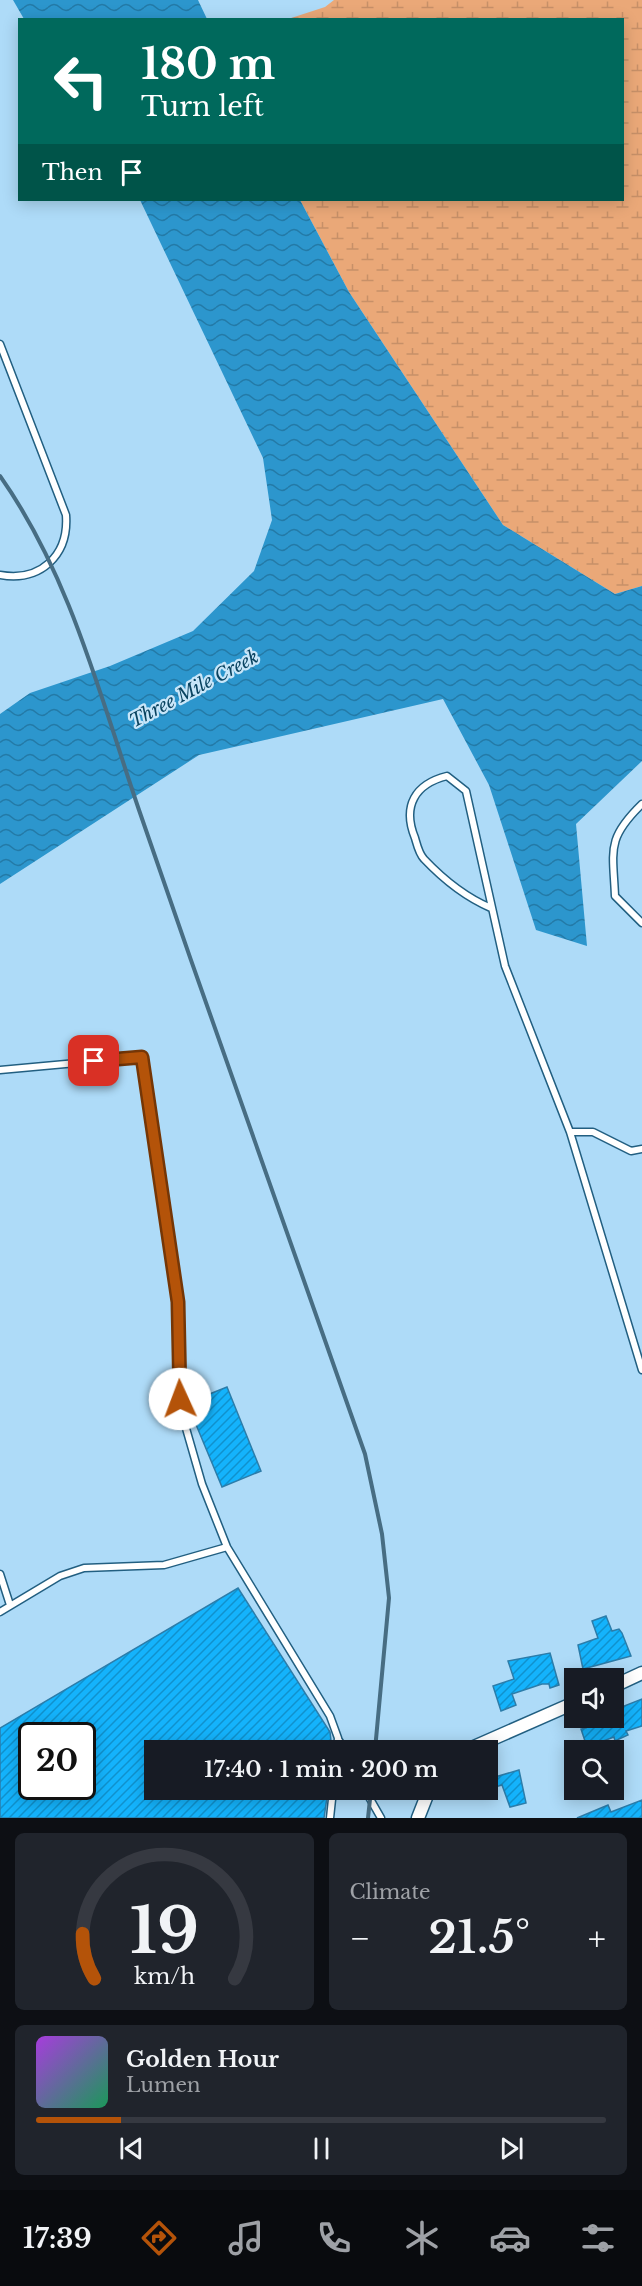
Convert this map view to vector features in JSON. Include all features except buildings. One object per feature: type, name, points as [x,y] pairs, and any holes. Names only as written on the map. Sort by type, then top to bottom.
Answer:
[{"type":"street","points":[[624,1681],[642,1673]]},
{"type":"street","points":[[490,1740],[564,1707]]},
{"type":"street","points":[[418,1818],[425,1800]]},
{"type":"lane","points":[[0,344],[66,515],[67,529],[63,543],[50,564],[15,577],[0,575]]},
{"type":"lane","points":[[491,908],[468,898],[422,857],[409,824],[413,797],[430,781],[447,776],[466,791],[505,966],[570,1132],[642,1370]]},
{"type":"lane","points":[[642,804],[630,816],[613,841],[615,896],[642,924]]},
{"type":"lane","points":[[0,1070],[142,1057],[178,1302],[181,1411],[202,1484],[227,1547],[330,1716],[338,1738]]},
{"type":"lane","points":[[570,1132],[593,1132],[631,1151],[642,1149]]},
{"type":"lane","points":[[0,1612],[60,1576],[84,1568],[164,1565],[227,1547]]},
{"type":"lane","points":[[0,1574],[10,1605]]},
{"type":"lane","points":[[330,1818],[332,1800]]},
{"type":"lane","points":[[371,1800],[381,1818]]},
{"type":"green space","points":[[334,0],[642,0],[642,586],[615,594],[503,525],[349,292],[301,201],[624,201],[624,18],[291,18],[325,7]]},
{"type":"water","points":[[13,0],[198,0],[207,18],[23,18]]},
{"type":"water","name":"Three Mile Creek","points":[[140,201],[301,201],[349,292],[503,525],[615,594],[642,586],[642,761],[576,824],[587,946],[536,930],[489,785],[443,699],[199,755],[0,884],[0,714],[30,693],[110,666],[193,631],[254,571],[272,520],[263,458]]},
{"type":"railway","points":[[0,476],[46,554],[81,637],[167,891],[365,1454],[382,1534],[389,1598],[376,1740]]},
{"type":"railway","points":[[368,1818],[370,1800]]},
{"type":"route","points":[[94,1061],[142,1057],[178,1302],[180,1399]]}]
